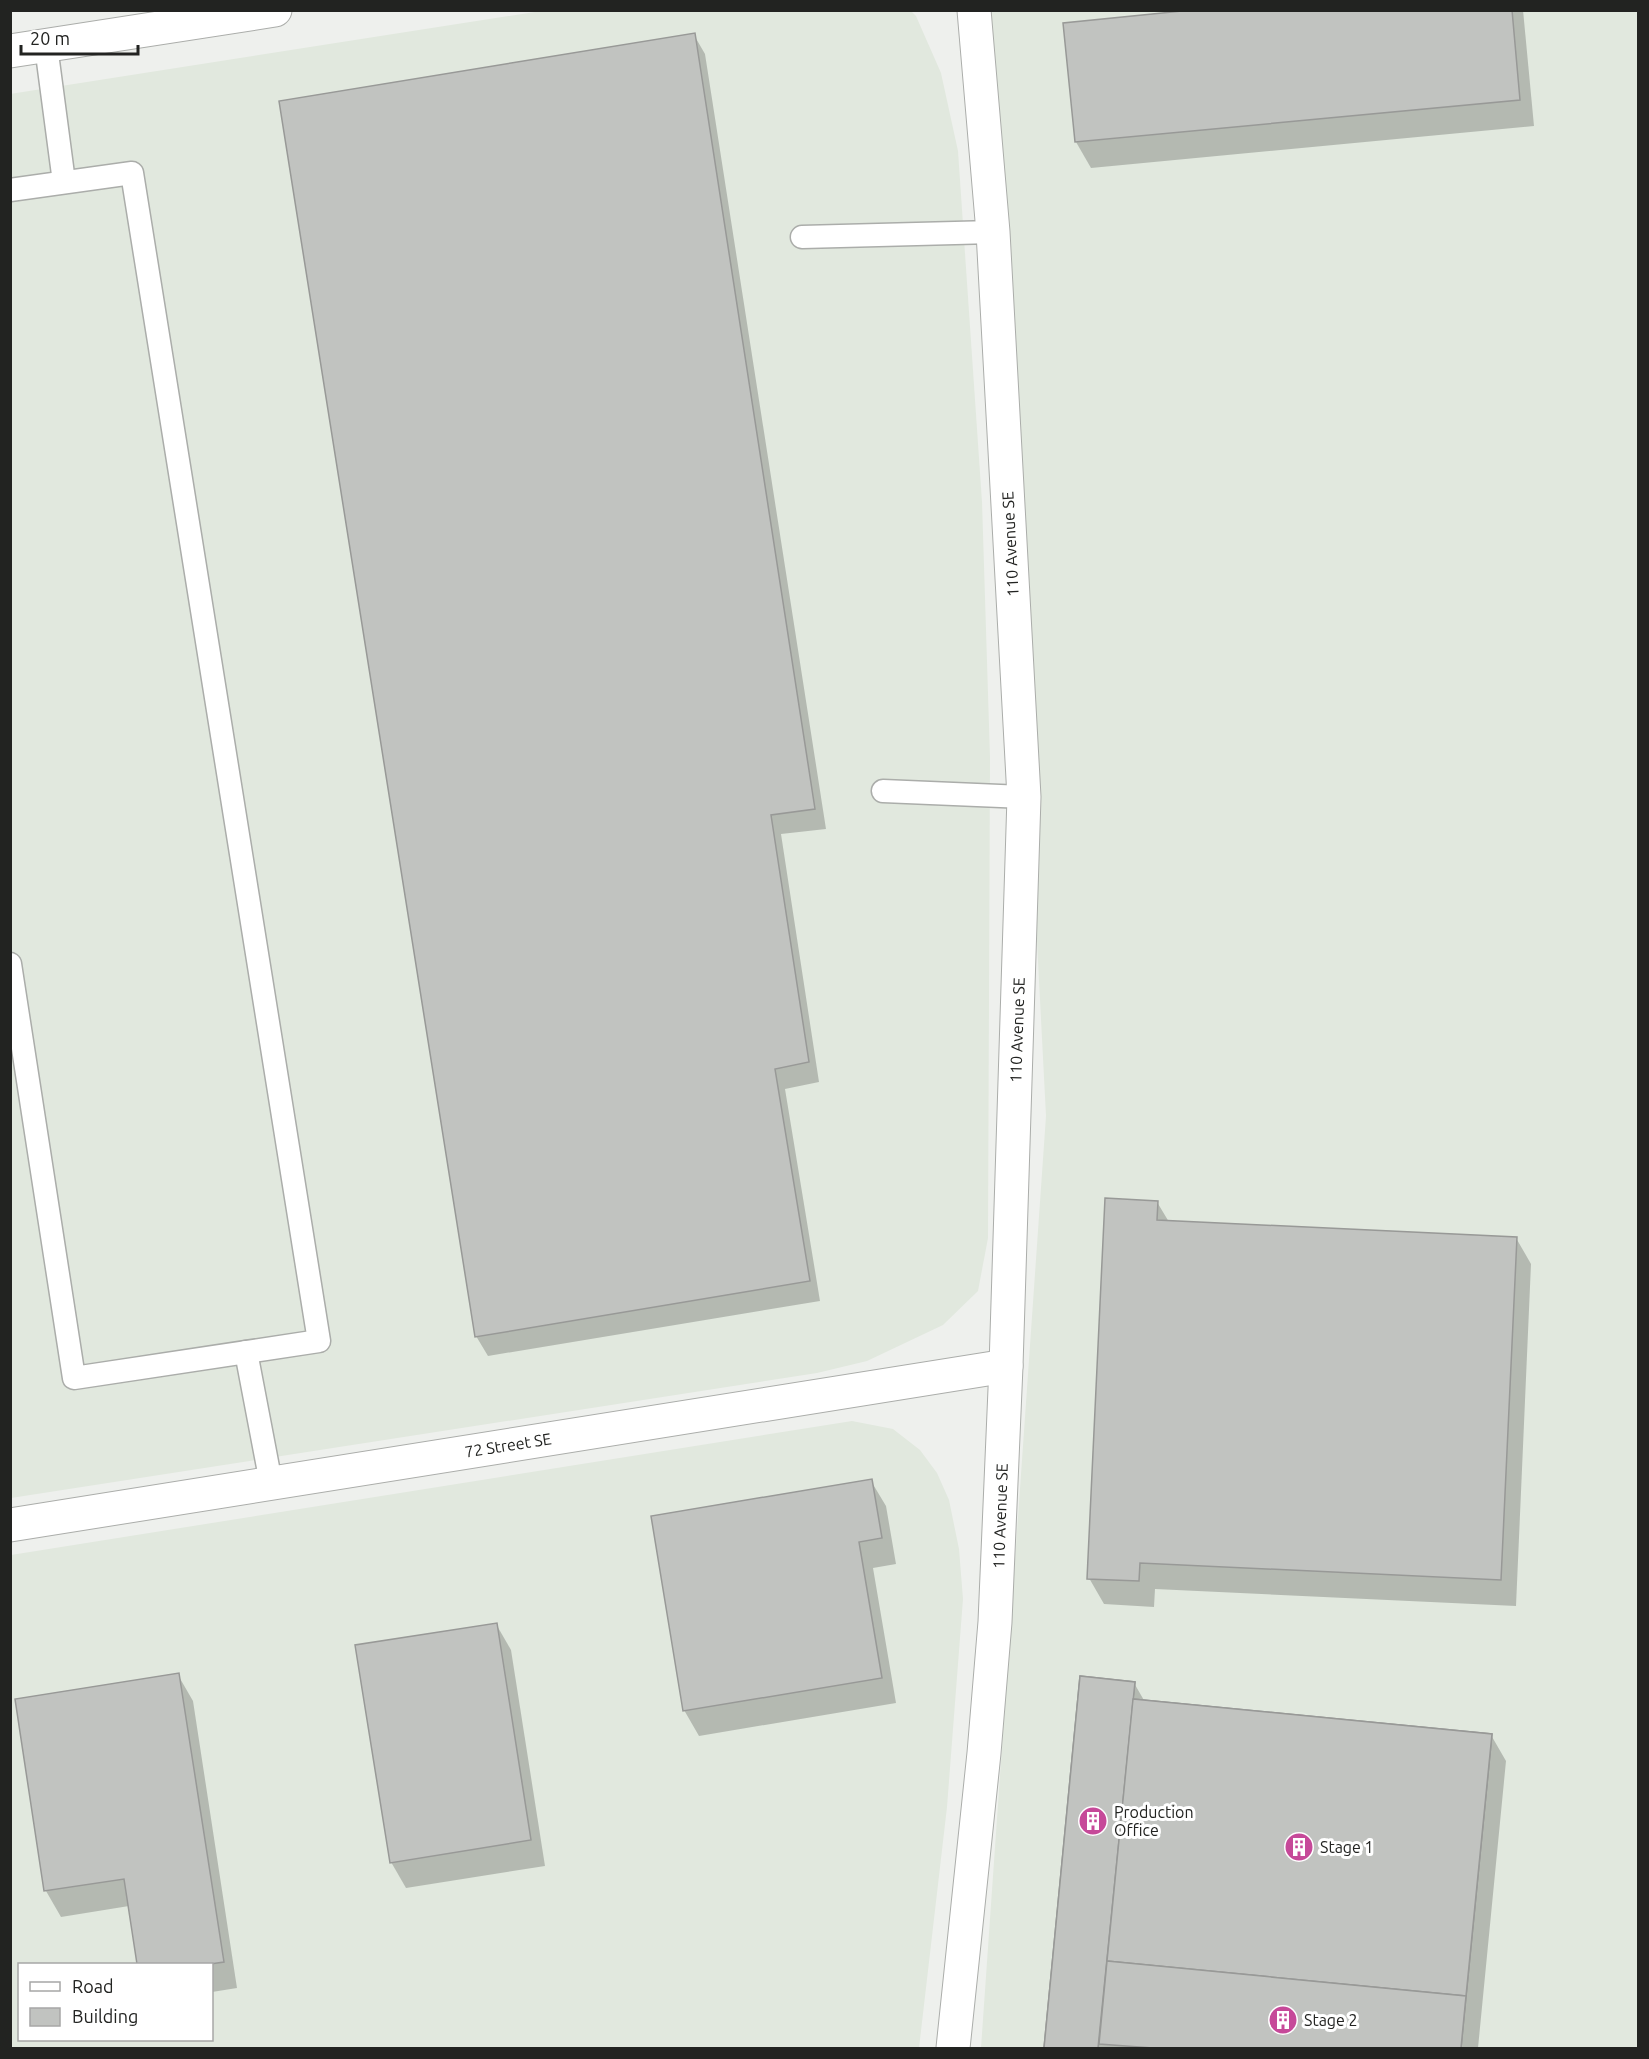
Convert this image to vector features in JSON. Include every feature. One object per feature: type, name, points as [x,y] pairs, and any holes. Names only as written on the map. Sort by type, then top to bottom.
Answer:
[{"type":"street","points":[[10,51],[275,10]]},
{"type":"street","name":"110 Avenue SE","points":[[953,2049],[994,1634],[1006,1366],[1024,797],[993,232],[974,10]]},
{"type":"street","name":"72 Street SE","points":[[10,1525],[1006,1366]]},
{"type":"lane","points":[[46,46],[64,182]]},
{"type":"lane","points":[[10,190],[132,173],[320,1341],[74,1378],[10,964]]},
{"type":"lane","points":[[801,237],[993,232]]},
{"type":"lane","points":[[883,791],[1024,797]]},
{"type":"lane","points":[[246,1352],[271,1483]]},
{"type":"shaded area","points":[[910,10],[916,16],[941,73],[958,151],[982,502],[990,757],[988,1238],[978,1291],[943,1325],[867,1361],[817,1373],[11,1498],[10,94],[541,11]]},
{"type":"shaded area","points":[[989,11],[1638,11],[1638,2048],[981,2048],[1046,1116]]},
{"type":"shaded area","points":[[852,1421],[893,1429],[920,1450],[937,1473],[949,1500],[959,1549],[963,1599],[947,1807],[919,2048],[11,2048],[11,1555]]},
{"type":"building","points":[[1192,10],[1512,10],[1520,100],[1075,142],[1063,23]]},
{"type":"building","points":[[695,33],[815,809],[771,815],[809,1062],[775,1069],[810,1281],[475,1337],[279,101]]},
{"type":"building","points":[[1105,1198],[1158,1201],[1157,1220],[1517,1237],[1501,1580],[1140,1563],[1139,1581],[1087,1579]]},
{"type":"building","points":[[872,1479],[882,1538],[859,1542],[882,1678],[683,1711],[651,1516]]},
{"type":"building","points":[[497,1623],[531,1840],[390,1863],[355,1645]]},
{"type":"building","points":[[179,1673],[224,1962],[137,1963],[124,1879],[44,1891],[15,1699]]},
{"type":"building","name":"Stage 1","points":[[1080,1676],[1135,1682],[1133,1699],[1492,1734],[1461,2048],[1162,2048],[1099,2042],[1098,2048],[1044,2048]]},
{"type":"building","name":"Production Office","points":[[1080,1676],[1135,1682],[1098,2048],[1044,2048]]},
{"type":"building","name":"Stage 1","points":[[1133,1699],[1492,1734],[1466,1996],[1107,1961]]},
{"type":"building","name":"Stage 2","points":[[1107,1961],[1466,1996],[1461,2048],[1153,2048],[1099,2044]]},
{"type":"place","name":"Production Office","points":[[1093,1821]]},
{"type":"place","name":"Stage 1","points":[[1299,1847]]},
{"type":"place","name":"Stage 2","points":[[1283,2020]]}]
